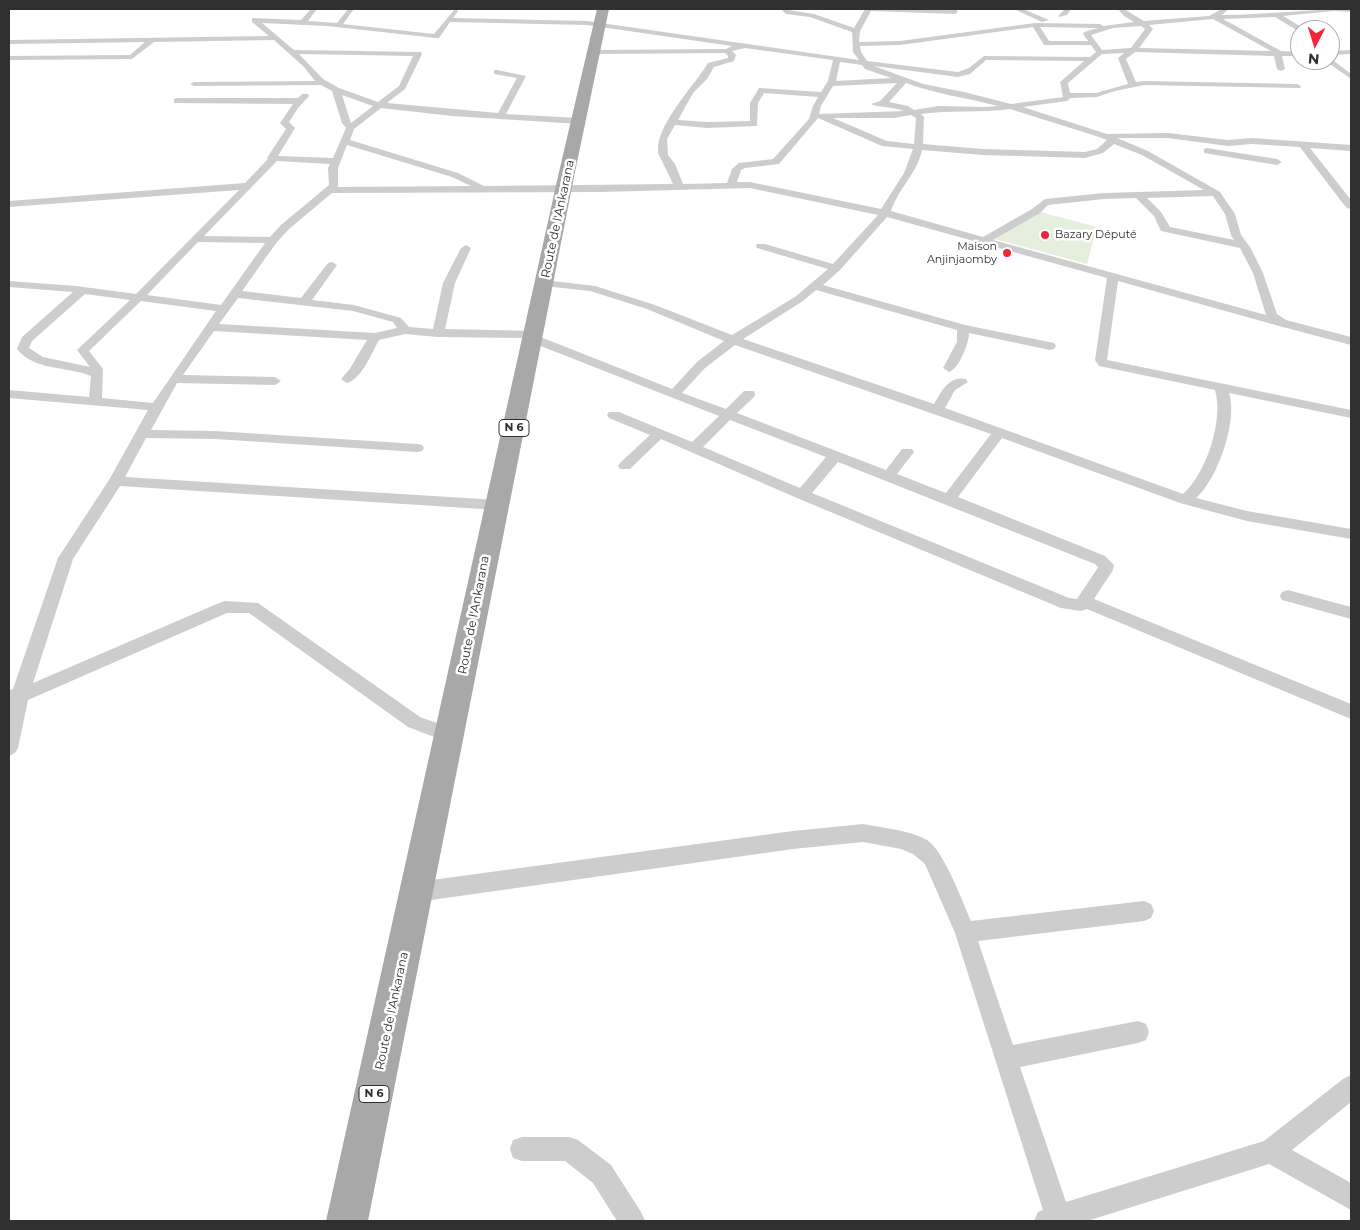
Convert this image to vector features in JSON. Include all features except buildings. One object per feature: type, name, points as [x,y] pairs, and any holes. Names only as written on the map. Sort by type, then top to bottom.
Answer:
[{"type":"main road","name":"Route de l'Ankarana","points":[[347,1221],[603,9]]},
{"type":"street","points":[[303,23],[314,9]]},
{"type":"street","points":[[338,26],[351,9]]},
{"type":"street","points":[[9,748],[15,696],[66,558],[116,481],[175,379],[273,240],[285,227],[334,186],[333,168],[350,128],[402,88],[424,48],[457,9]]},
{"type":"street","points":[[784,9],[788,13],[812,15],[824,21],[856,31]]},
{"type":"street","points":[[953,9],[955,12],[869,9],[856,31],[856,44],[864,62],[868,67],[921,86],[964,94],[1009,106],[1113,140],[1165,164],[1215,193],[1230,214],[1236,235],[1258,273],[1272,316],[1283,324]]},
{"type":"street","points":[[1017,9],[1045,20]]},
{"type":"street","points":[[1062,16],[1068,9]]},
{"type":"street","points":[[1120,9],[1124,15],[1144,23],[1148,29],[1133,50],[1122,58],[1133,86]]},
{"type":"street","points":[[1214,16],[1226,9]]},
{"type":"street","points":[[1265,9],[1290,23]]},
{"type":"street","points":[[856,44],[900,43],[950,34],[1035,26],[1112,26],[1214,16],[1250,17],[1334,9],[1351,10]]},
{"type":"street","points":[[1334,9],[1351,15]]},
{"type":"street","points":[[1035,26],[1056,13],[1062,16],[1066,25]]},
{"type":"street","points":[[1144,23],[1155,13]]},
{"type":"street","points":[[1214,16],[1279,54]]},
{"type":"street","points":[[319,82],[307,65],[266,29],[258,17],[338,26],[354,30],[436,36]]},
{"type":"street","points":[[449,20],[600,24],[936,73],[964,75],[971,72],[984,58],[1092,59]]},
{"type":"street","points":[[1035,26],[1047,43],[1094,43]]},
{"type":"street","points":[[1100,52],[1087,34],[1112,26]]},
{"type":"street","points":[[256,29],[266,29]]},
{"type":"street","points":[[9,42],[276,38]]},
{"type":"street","points":[[13,58],[132,57],[152,40]]},
{"type":"street","points":[[9,64],[13,58],[36,42]]},
{"type":"street","points":[[594,52],[727,51],[733,48],[751,46]]},
{"type":"street","points":[[292,52],[339,48],[424,48]]},
{"type":"street","points":[[1086,130],[1074,122],[1064,82],[1100,52],[1133,50],[1290,54]]},
{"type":"street","points":[[679,186],[670,164],[663,155],[663,139],[671,122],[690,92],[704,77],[711,65],[731,59],[732,55],[727,51]]},
{"type":"street","points":[[1279,54],[1281,69]]},
{"type":"street","points":[[731,185],[737,169],[742,165],[776,162],[813,120],[820,110],[823,95],[830,84],[838,58]]},
{"type":"street","points":[[1340,68],[1351,77]]},
{"type":"street","points":[[496,72],[522,76],[501,116]]},
{"type":"street","points":[[830,84],[904,80]]},
{"type":"street","points":[[883,103],[904,80]]},
{"type":"street","points":[[275,158],[272,158],[291,128],[284,123],[300,101],[319,82]]},
{"type":"street","points":[[194,84],[319,82],[380,105],[452,113],[579,122]]},
{"type":"street","points":[[820,110],[894,115],[938,109],[985,110],[1009,106],[1028,106],[1067,97],[1097,96],[1113,89],[1144,83],[1162,82],[1297,86]]},
{"type":"street","points":[[336,90],[346,123],[350,128]]},
{"type":"street","points":[[671,122],[707,125],[754,124],[754,103],[762,90],[823,95]]},
{"type":"street","points":[[177,101],[300,101]]},
{"type":"street","points":[[674,394],[701,365],[732,340],[799,299],[836,268],[885,213],[887,204],[909,173],[919,147],[920,117],[914,112],[883,103],[864,104]]},
{"type":"street","points":[[820,110],[885,144],[983,152],[1085,155],[1100,150],[1113,140],[1175,136],[1221,143],[1252,141],[1351,148]]},
{"type":"street","points":[[1113,140],[1176,146]]},
{"type":"street","points":[[345,141],[455,176],[488,189]]},
{"type":"street","points":[[1304,146],[1335,185],[1342,197],[1351,206]]},
{"type":"street","points":[[1195,149],[1277,162]]},
{"type":"street","points":[[96,401],[95,386],[98,374],[96,366],[87,358],[83,350],[139,297],[275,158],[336,161]]},
{"type":"street","points":[[9,204],[248,186]]},
{"type":"street","points":[[330,190],[759,186],[885,213],[1283,324],[1351,341]]},
{"type":"street","points":[[983,241],[1036,211],[1045,202],[1104,196],[1215,193]]},
{"type":"street","points":[[1140,195],[1148,207],[1161,216],[1165,229],[1170,232],[1243,245]]},
{"type":"street","points":[[196,238],[238,241],[273,240]]},
{"type":"street","points":[[761,246],[836,268]]},
{"type":"street","points":[[438,333],[449,283],[466,248]]},
{"type":"street","points":[[304,302],[332,265]]},
{"type":"street","points":[[1113,277],[1108,303],[1106,334],[1103,340],[1101,360],[1104,363],[1351,414]]},
{"type":"street","points":[[544,283],[591,288],[651,307],[732,340],[937,410],[1184,500],[1247,516],[1351,534]]},
{"type":"street","points":[[9,284],[82,290],[225,309]]},
{"type":"street","points":[[814,286],[963,328],[1050,346]]},
{"type":"street","points":[[82,290],[26,340],[23,349],[29,356],[41,361],[86,367],[98,374]]},
{"type":"street","points":[[235,294],[354,308],[398,320],[405,330]]},
{"type":"street","points":[[212,327],[375,337],[405,330],[533,336],[674,394],[949,499],[1100,560],[1106,565],[1105,570],[1081,605],[1067,604],[614,415]]},
{"type":"street","points":[[949,368],[963,342],[963,328]]},
{"type":"street","points":[[347,379],[354,372],[375,337]]},
{"type":"street","points":[[175,379],[275,381]]},
{"type":"street","points":[[937,410],[950,387],[962,382]]},
{"type":"street","points":[[1184,500],[1200,487],[1217,453],[1224,408],[1224,392],[1221,387]]},
{"type":"street","points":[[9,394],[158,407]]},
{"type":"street","points":[[694,448],[749,394]]},
{"type":"street","points":[[625,466],[659,433]]},
{"type":"street","points":[[949,499],[999,433]]},
{"type":"street","points":[[143,434],[215,436],[417,448]]},
{"type":"street","points":[[888,476],[907,452]]},
{"type":"street","points":[[802,495],[835,456]]},
{"type":"street","points":[[116,481],[498,505]]},
{"type":"street","points":[[1288,596],[1351,613]]},
{"type":"street","points":[[1084,601],[1351,712]]},
{"type":"street","points":[[15,696],[225,607],[252,607],[414,722],[450,736]]},
{"type":"street","points":[[417,892],[793,840],[863,833],[901,840],[920,847],[932,858],[965,932],[1006,1058],[1054,1220],[1272,1151],[1351,1086]]},
{"type":"street","points":[[965,932],[1144,911]]},
{"type":"street","points":[[1006,1058],[1138,1032]]},
{"type":"street","points":[[522,1149],[569,1149],[602,1174],[632,1221]]},
{"type":"street","points":[[1272,1151],[1351,1197]]},
{"type":"green space","points":[[1040,212],[1097,227],[1087,264],[995,239]]},
{"type":"place","name":"Bazary Député","points":[[1045,235]]},
{"type":"place","name":"Maison Anjinjaomby","points":[[1007,253]]}]
